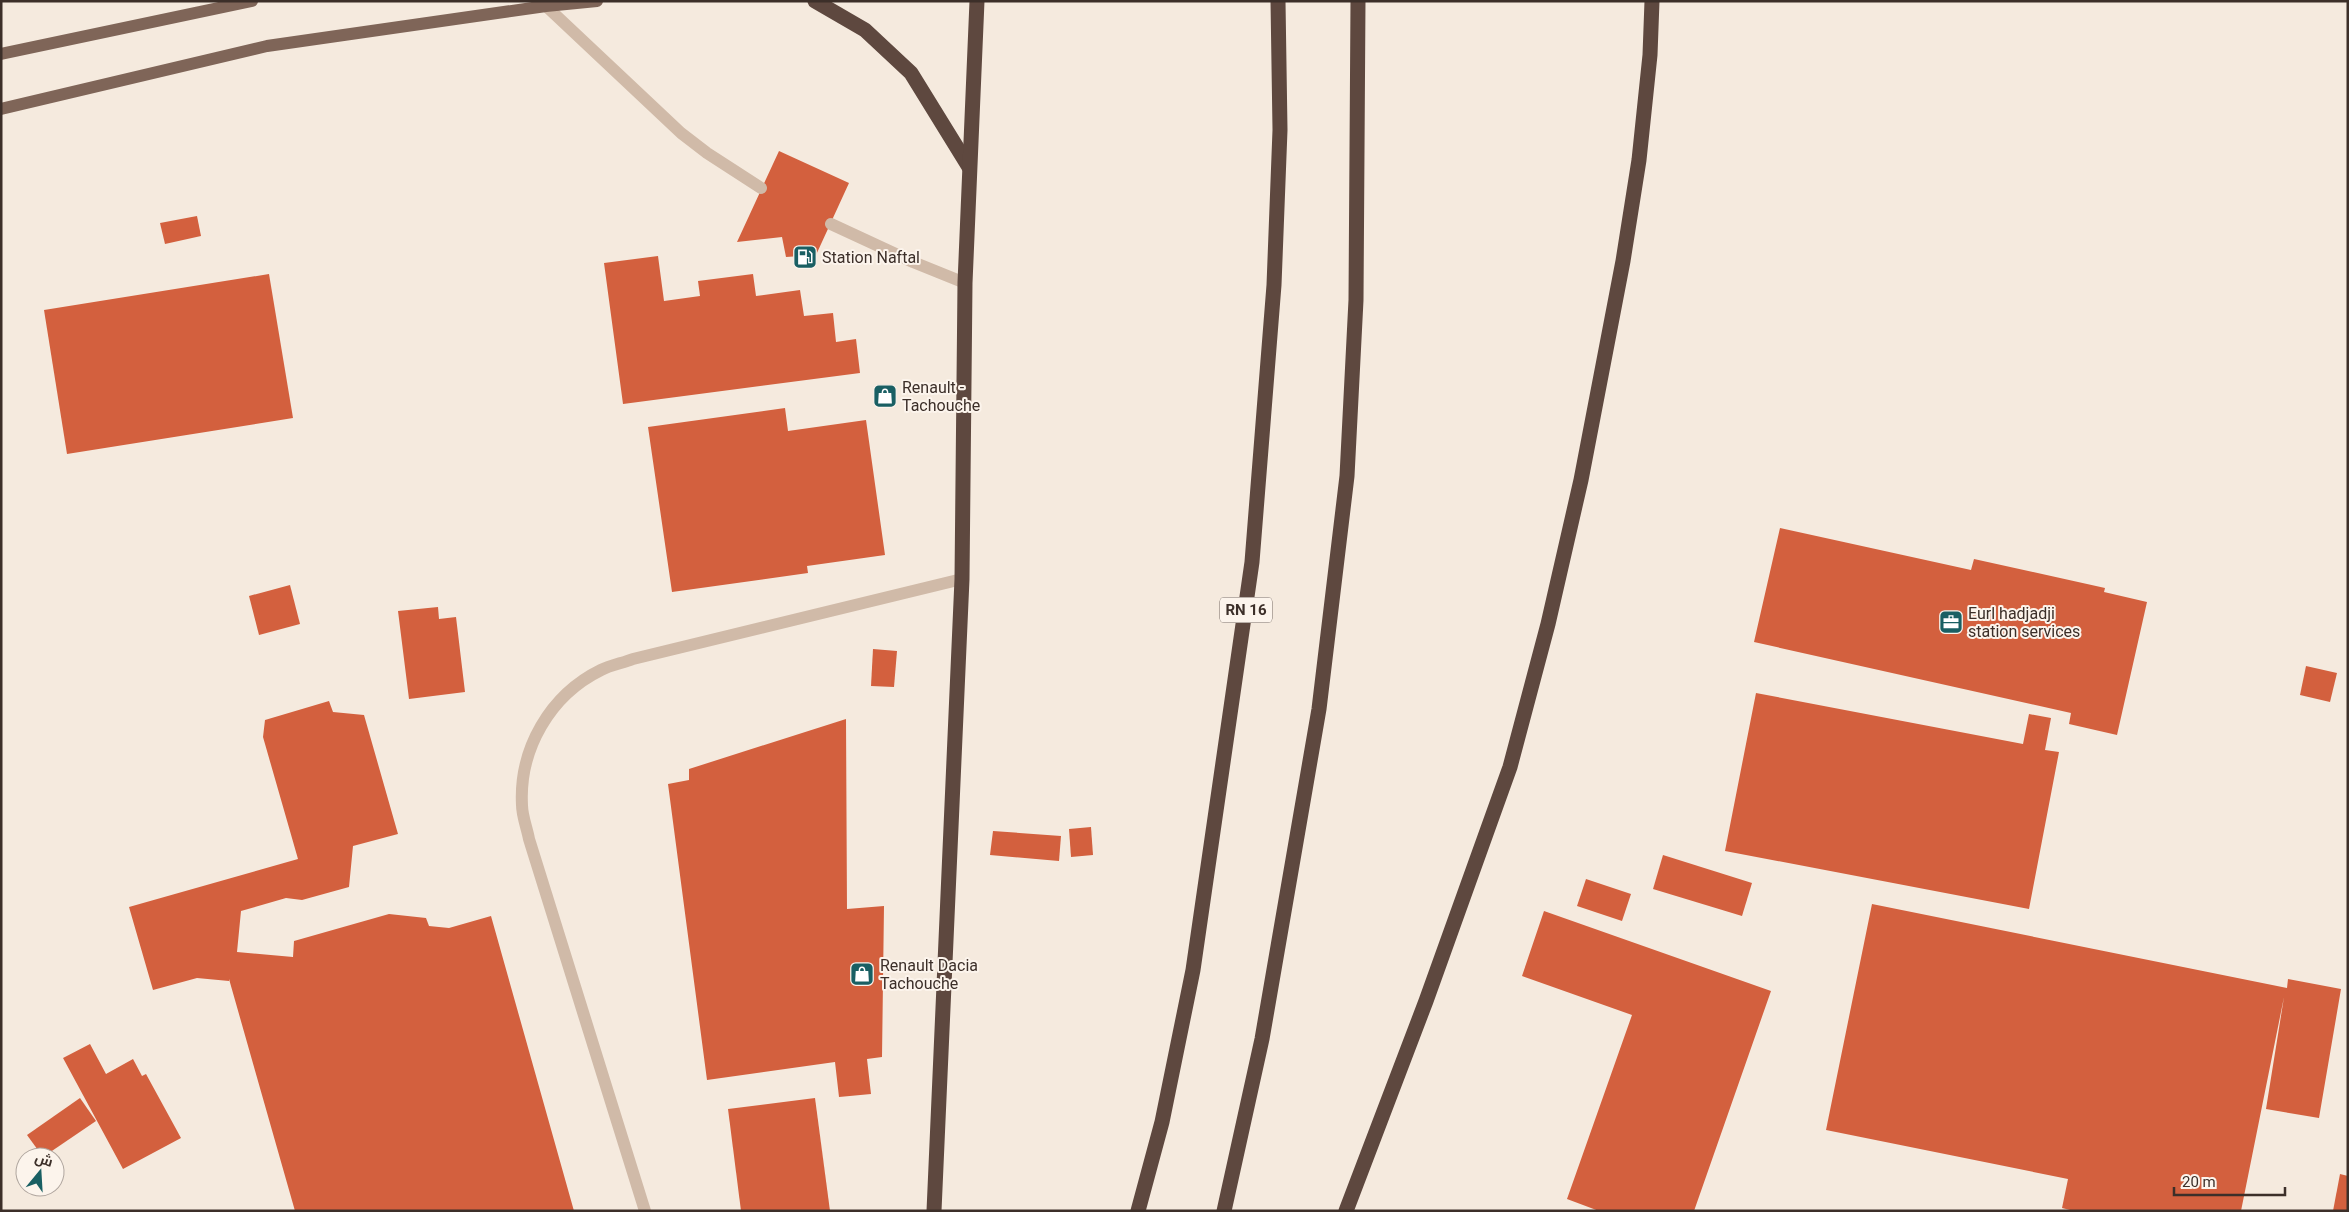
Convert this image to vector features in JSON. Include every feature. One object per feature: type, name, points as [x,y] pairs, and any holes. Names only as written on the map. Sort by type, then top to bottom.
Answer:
[{"type":"highway","points":[[815,1],[866,30],[911,72],[969,168]]},
{"type":"highway","points":[[934,1211],[962,579],[964,283],[977,1]]},
{"type":"highway","name":"RN 16","points":[[1138,1211],[1162,1122],[1193,970],[1252,562],[1274,285],[1280,130],[1278,1]]},
{"type":"highway","points":[[1224,1211],[1262,1039],[1317,719],[1347,476],[1356,300],[1358,1]]},
{"type":"highway","points":[[1346,1211],[1426,1001],[1510,766],[1548,624],[1581,480],[1623,261],[1639,160],[1650,55],[1652,1]]},
{"type":"main road","points":[[1,54],[252,1]]},
{"type":"main road","points":[[1,109],[267,46],[546,6],[597,1]]},
{"type":"street","points":[[546,6],[681,133],[707,153],[761,188]]},
{"type":"street","points":[[831,224],[964,283]]},
{"type":"street","points":[[646,1211],[529,839],[522,806],[523,773],[533,741],[555,706],[573,688],[601,670],[634,659],[962,579]]},
{"type":"building","points":[[779,151],[849,183],[816,255],[786,257],[782,237],[737,242]]},
{"type":"building","points":[[197,216],[201,236],[165,244],[160,223]]},
{"type":"building","points":[[658,256],[664,301],[700,296],[698,281],[753,274],[756,296],[800,290],[804,316],[833,313],[836,342],[856,339],[860,373],[623,404],[604,263]]},
{"type":"building","points":[[269,274],[293,418],[67,454],[44,310]]},
{"type":"building","points":[[785,408],[788,431],[866,420],[885,555],[807,566],[808,573],[672,592],[648,427]]},
{"type":"building","name":"Eurl hadjadji station services","points":[[1780,528],[1971,570],[1974,559],[2105,588],[2104,592],[2147,602],[2117,735],[2069,724],[2071,713],[1754,642]]},
{"type":"building","points":[[290,585],[300,624],[259,635],[249,596]]},
{"type":"building","points":[[438,607],[439,619],[456,617],[465,692],[409,699],[398,611]]},
{"type":"building","points":[[873,649],[897,651],[894,687],[871,686]]},
{"type":"building","points":[[2306,666],[2337,673],[2330,702],[2300,695]]},
{"type":"building","points":[[1756,693],[2023,744],[2029,714],[2051,718],[2045,750],[2059,752],[2029,909],[1725,851]]},
{"type":"building","points":[[329,701],[333,712],[364,715],[398,834],[353,846],[349,887],[302,900],[286,898],[241,911],[237,952],[293,957],[294,941],[389,914],[426,918],[429,926],[449,928],[491,916],[574,1211],[295,1211],[229,979],[229,981],[197,978],[153,990],[129,907],[298,859],[263,737],[265,720]]},
{"type":"building","points":[[846,719],[847,909],[884,906],[882,1057],[867,1059],[871,1094],[839,1097],[835,1062],[707,1080],[668,784],[689,780],[689,769]]},
{"type":"building","points":[[1091,827],[1093,855],[1071,857],[1069,829]]},
{"type":"building","points":[[993,831],[1061,836],[1059,861],[990,855]]},
{"type":"building","points":[[1663,855],[1752,883],[1742,916],[1653,889]]},
{"type":"building","points":[[1586,879],[1631,894],[1622,921],[1577,906]]},
{"type":"building","points":[[1872,904],[2287,988],[2288,979],[2341,989],[2319,1118],[2266,1109],[2284,997],[2241,1211],[2074,1211],[2062,1208],[2068,1179],[1826,1130]]},
{"type":"building","points":[[1544,911],[1771,991],[1694,1211],[1599,1211],[1567,1199],[1632,1015],[1522,976]]},
{"type":"building","points":[[90,1044],[106,1074],[133,1059],[142,1076],[146,1074],[181,1138],[123,1169],[63,1058]]},
{"type":"building","points":[[80,1098],[96,1121],[58,1147],[36,1147],[27,1135]]},
{"type":"building","points":[[815,1098],[830,1211],[741,1211],[728,1109]]},
{"type":"building","points":[[2340,1174],[2348,1176],[2348,1211],[2333,1211]]},
{"type":"place","name":"Station Naftal","points":[[805,257]]},
{"type":"place","name":"Renault - Tachouche","points":[[885,396]]},
{"type":"place","name":"Eurl hadjadji station services","points":[[1951,622]]},
{"type":"place","name":"Renault Dacia Tachouche","points":[[862,974]]}]
